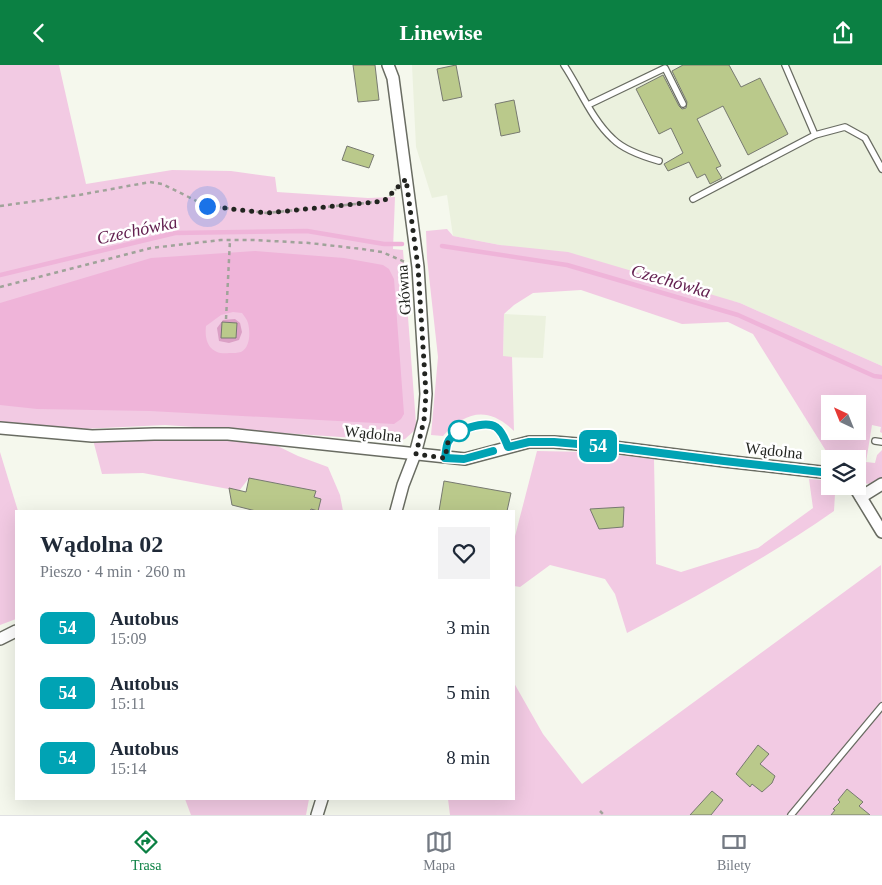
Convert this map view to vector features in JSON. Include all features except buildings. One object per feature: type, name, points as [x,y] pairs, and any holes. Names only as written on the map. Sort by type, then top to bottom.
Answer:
[{"type":"street","name":"Główna","points":[[388,65],[393,79],[418,267],[426,394],[424,420],[416,454],[403,485],[396,510]]},
{"type":"street","name":"Wądolna","points":[[0,428],[92,436],[154,433],[228,434],[464,459],[529,442],[554,442],[613,447],[821,472]]},
{"type":"street","points":[[882,484],[861,497],[882,532]]},
{"type":"street","points":[[0,639],[15,632]]},
{"type":"street","points":[[317,815],[322,800]]},
{"type":"lane","points":[[564,65],[602,127],[615,141],[644,156],[659,161]]},
{"type":"lane","points":[[785,65],[815,135]]},
{"type":"lane","points":[[588,105],[665,68],[683,103]]},
{"type":"lane","points":[[693,199],[815,135],[845,127],[865,138],[882,169]]},
{"type":"lane","points":[[445,458],[448,442],[458,431],[486,424],[496,427],[504,434],[508,447]]},
{"type":"lane","points":[[875,441],[882,442]]},
{"type":"lane","points":[[791,815],[882,706]]},
{"type":"path","points":[[0,206],[79,195],[150,182],[162,184],[207,206],[267,213],[384,201],[406,179]]},
{"type":"path","points":[[226,319],[230,240]]},
{"type":"path","points":[[0,287],[151,248],[230,240],[309,243],[362,249],[382,252],[418,267]]},
{"type":"path","points":[[600,811],[604,815]]},
{"type":"shaded area","points":[[0,65],[59,65],[86,184],[172,170],[231,171],[275,177],[277,192],[368,198],[395,197],[393,249],[403,250],[415,430],[405,439],[398,441],[165,425],[82,429],[0,422]]},
{"type":"shaded area","points":[[412,65],[882,65],[882,366],[740,303],[500,245],[453,236],[447,195],[432,198],[416,147]]},
{"type":"shaded area","points":[[447,229],[453,236],[500,245],[568,252],[740,303],[882,366],[882,433],[880,432],[881,427],[872,425],[866,462],[866,450],[825,450],[753,334],[728,322],[682,324],[581,290],[533,293],[504,314],[503,356],[512,357],[514,431],[495,418],[477,415],[460,421],[443,436],[431,435],[438,357],[427,258],[426,231]]},
{"type":"shaded area","points":[[255,251],[344,258],[383,265],[389,269],[394,279],[404,414],[401,419],[394,424],[150,411],[37,409],[0,405],[0,303],[151,258]],"holes":[[[233,312],[242,313],[248,322],[249,330],[249,339],[244,350],[238,353],[223,353],[213,350],[206,338],[206,326],[221,315]]]},
{"type":"shaded area","points":[[504,314],[546,316],[543,358],[503,357]]},
{"type":"shaded area","points":[[235,319],[240,323],[242,332],[239,340],[229,343],[219,341],[217,328],[223,320]]},
{"type":"shaded area","points":[[92,436],[261,438],[298,456],[328,467],[340,495],[343,510],[318,510],[321,499],[314,497],[315,491],[249,478],[239,491],[143,473],[102,474]]},
{"type":"shaded area","points":[[882,450],[882,478],[867,484],[866,462],[875,463],[877,455]]},
{"type":"shaded area","points":[[537,451],[588,452],[654,459],[656,564],[681,572],[758,548],[813,508],[809,479],[821,480],[821,495],[835,495],[834,511],[732,575],[627,633],[615,594],[605,579],[550,565],[520,587],[515,586],[515,536]]},
{"type":"shaded area","points":[[0,452],[18,510],[15,510],[15,619],[0,625]]},
{"type":"shaded area","points":[[881,565],[882,815],[450,815],[448,800],[515,800],[515,685],[543,734],[582,784]]},
{"type":"shaded area","points":[[185,800],[309,800],[306,815],[191,815]]},
{"type":"waterway","name":"Czechówka","points":[[0,275],[175,233],[307,231],[384,244],[402,244]]},
{"type":"waterway","name":"Czechówka","points":[[442,246],[567,265],[738,315],[874,376],[882,377]]},
{"type":"bus line","name":"54","points":[[493,451],[464,459],[445,458],[448,442],[458,431],[486,424],[496,427],[504,434],[508,447],[529,442],[554,442],[613,447],[821,472]]},
{"type":"route","points":[[207,206],[267,213],[384,201],[406,179],[418,267],[426,394],[424,420],[416,454],[445,458],[448,442],[459,431]]}]
